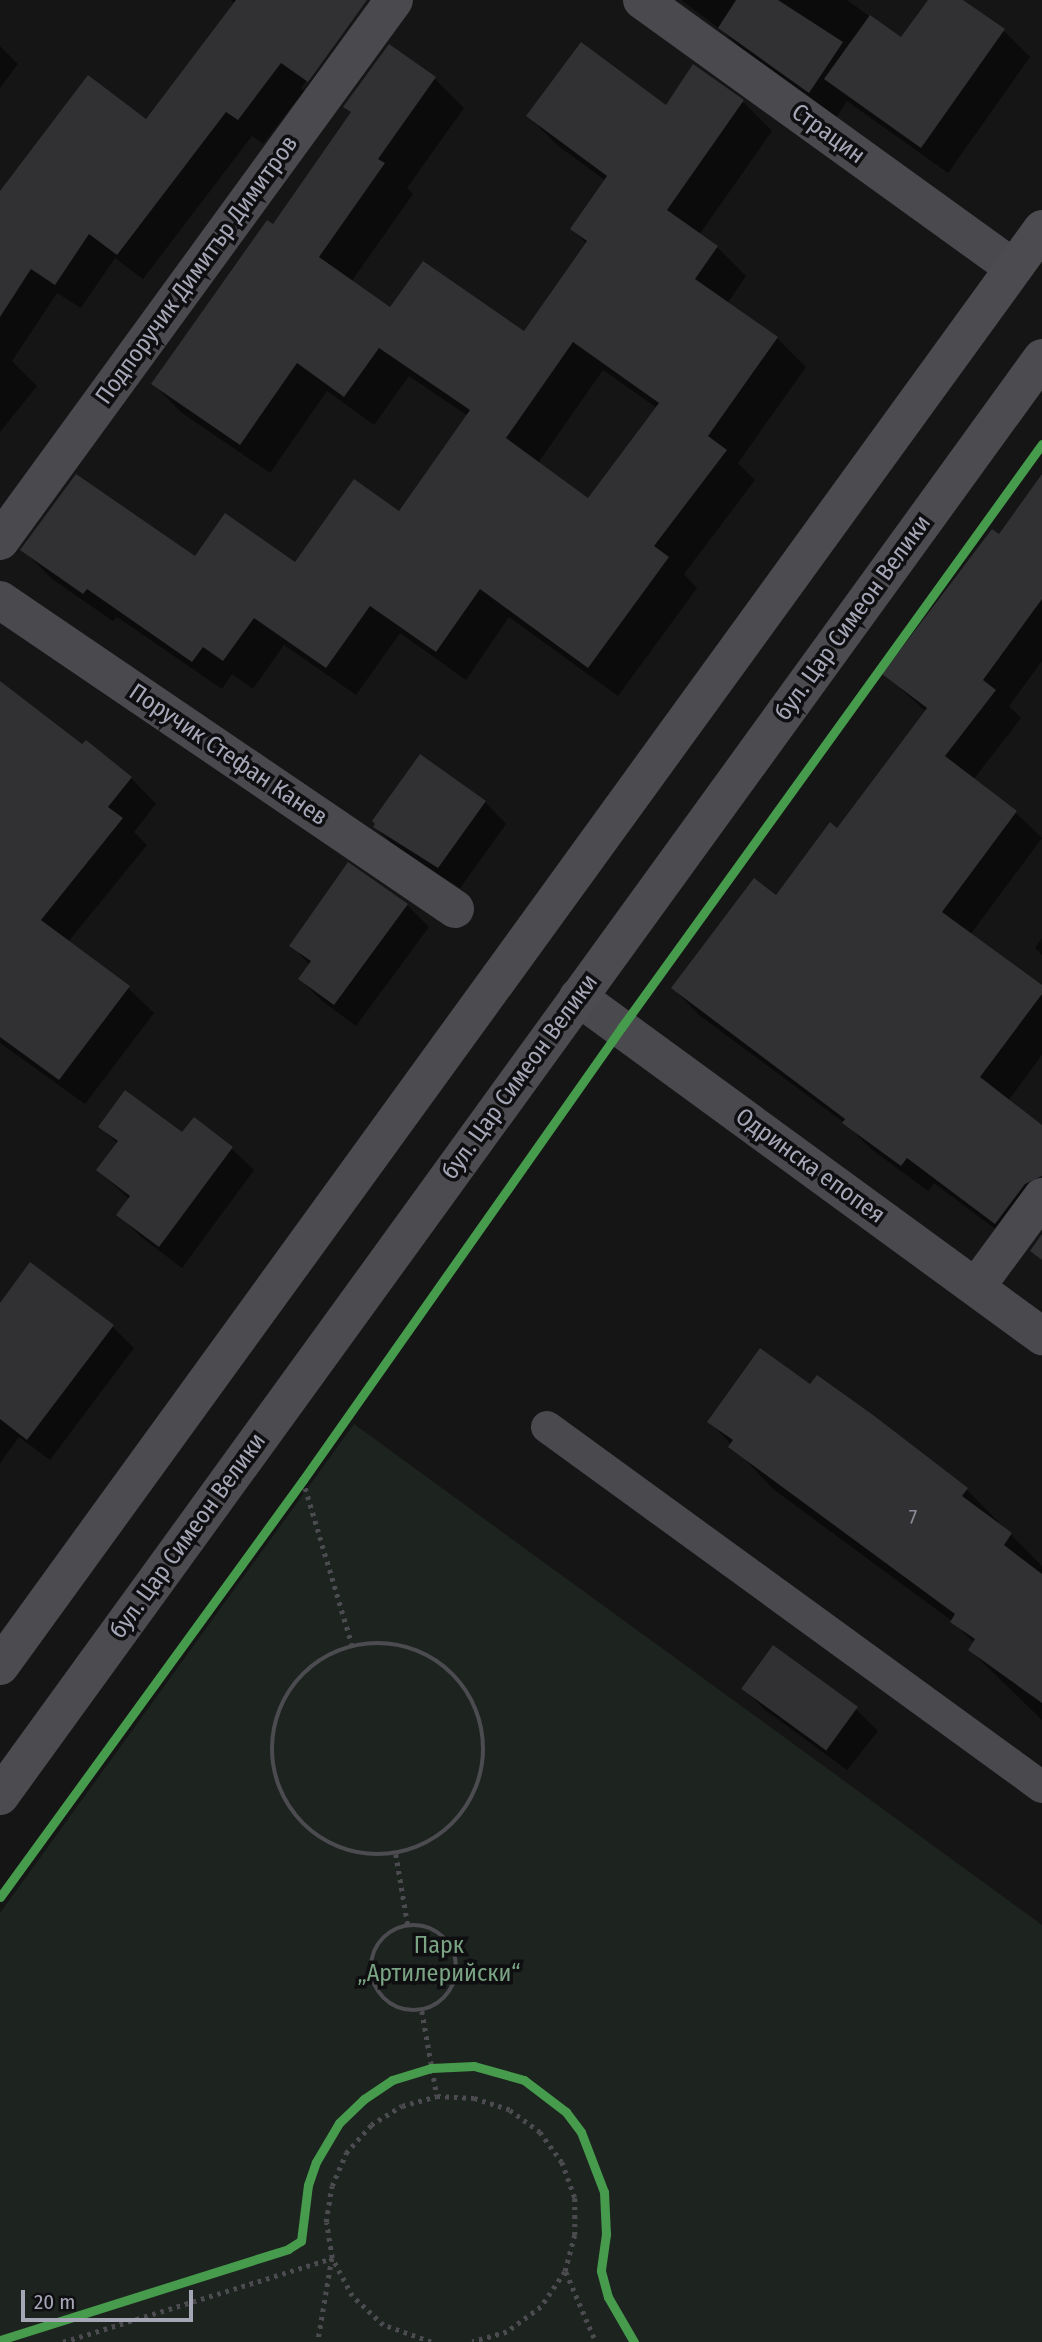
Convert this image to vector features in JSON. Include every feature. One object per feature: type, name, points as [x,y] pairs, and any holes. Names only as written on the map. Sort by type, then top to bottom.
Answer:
[{"type":"main road","points":[[0,1666],[1042,229]]},
{"type":"main road","name":"бул. Цар Симеон Велики","points":[[0,1796],[1042,358]]},
{"type":"street","name":"Подпоручик Димитър Димитров","points":[[0,541],[394,0]]},
{"type":"street","name":"Страцин","points":[[642,0],[1014,268]]},
{"type":"street","name":"Поручик Стефан Канев","points":[[0,600],[455,909]]},
{"type":"street","name":"Одринска епопея","points":[[578,997],[1042,1336]]},
{"type":"street","points":[[976,1287],[1042,1197]]},
{"type":"lane","points":[[547,1427],[1042,1787]]},
{"type":"path","points":[[295,1491],[311,1469]]},
{"type":"path","points":[[303,1480],[352,1644]]},
{"type":"path","points":[[380,1642],[409,1646],[435,1658],[457,1676],[473,1699],[483,1726],[485,1755],[479,1782],[467,1808],[440,1835],[424,1845],[396,1853],[360,1854],[326,1842],[297,1819],[278,1788],[271,1753],[275,1716],[292,1685],[319,1660],[352,1644],[380,1642]]},
{"type":"path","points":[[396,1853],[408,1926]]},
{"type":"path","points":[[408,1926],[434,1930],[453,1949],[457,1961],[454,1987],[446,1998],[422,2011],[396,2008],[385,2000],[372,1976],[371,1962],[384,1938],[408,1926]]},
{"type":"path","points":[[422,2011],[437,2096]]},
{"type":"path","points":[[431,2342],[383,2325],[352,2296],[332,2258],[326,2222],[332,2186],[346,2153],[371,2125],[402,2106],[437,2096],[474,2098],[510,2110],[540,2132],[562,2162],[575,2198],[575,2235],[565,2272],[541,2307],[507,2332],[472,2342]]},
{"type":"path","points":[[63,2342],[332,2258]]},
{"type":"path","points":[[318,2342],[332,2258]]},
{"type":"path","points":[[565,2272],[580,2312],[596,2342]]},
{"type":"green space","name":"Парк „Артилерийски“","points":[[354,1424],[1042,1925],[1042,2342],[0,2342],[0,1913]]},
{"type":"building","points":[[236,0],[367,0],[308,82],[281,63],[238,120],[226,112],[117,255],[89,234],[55,285],[31,269],[0,317],[0,191],[88,75],[146,119]]},
{"type":"building","points":[[736,0],[778,0],[843,42],[809,93],[718,28]]},
{"type":"building","points":[[928,0],[963,0],[1005,29],[921,148],[824,79],[870,15],[901,37]]},
{"type":"building","points":[[581,42],[666,105],[693,64],[744,100],[667,210],[718,246],[695,279],[778,337],[708,436],[727,450],[654,546],[669,557],[588,668],[480,589],[436,652],[370,606],[326,668],[254,618],[223,661],[203,647],[192,662],[87,589],[83,594],[20,550],[76,474],[195,556],[225,513],[295,562],[354,479],[399,511],[470,410],[379,348],[344,397],[297,363],[240,445],[151,384],[267,220],[273,224],[351,112],[343,107],[389,44],[436,77],[378,159],[385,163],[319,257],[390,307],[423,261],[524,331],[587,241],[570,229],[607,176],[526,116]],"holes":[[[573,342],[659,403],[588,498],[506,438]]]},
{"type":"building","points":[[1042,474],[1042,599],[983,680],[996,690],[945,756],[1017,811],[942,912],[1042,985],[1042,994],[980,1077],[1042,1125],[1042,1176],[1025,1184],[995,1224],[907,1158],[901,1166],[842,1123],[845,1119],[671,988],[754,878],[776,895],[830,822],[837,828],[927,708],[882,674],[992,529],[999,534]]},
{"type":"building","points":[[0,681],[82,744],[86,740],[132,777],[108,807],[123,818],[41,920],[130,986],[59,1080],[0,1037]]},
{"type":"building","points":[[420,754],[486,801],[438,868],[373,827],[375,824],[372,821]]},
{"type":"building","points":[[348,862],[408,904],[334,1005],[298,979],[311,961],[289,946]]},
{"type":"building","points":[[125,1090],[182,1132],[194,1117],[233,1147],[159,1247],[116,1215],[130,1196],[96,1170],[118,1141],[98,1127]]},
{"type":"building","points":[[1042,1234],[1042,1260],[1030,1251]]},
{"type":"building","points":[[30,1262],[114,1325],[27,1440],[0,1419],[0,1303]]},
{"type":"building","points":[[760,1348],[810,1384],[817,1375],[873,1415],[968,1488],[962,1496],[1012,1533],[1004,1545],[1042,1574],[1042,1703],[968,1650],[975,1639],[950,1622],[955,1614],[728,1447],[733,1440],[707,1422]]},
{"type":"building","points":[[773,1645],[858,1707],[826,1750],[741,1689]]},
{"type":"cycle path","points":[[0,1897],[303,1480],[621,1028],[1042,444]]},
{"type":"cycle path","points":[[0,2340],[288,2249],[301,2241],[308,2185],[316,2162],[339,2123],[364,2099],[392,2080],[431,2068],[474,2066],[524,2080],[566,2112],[581,2132],[604,2192],[606,2234],[601,2271],[608,2297],[634,2342]]}]
